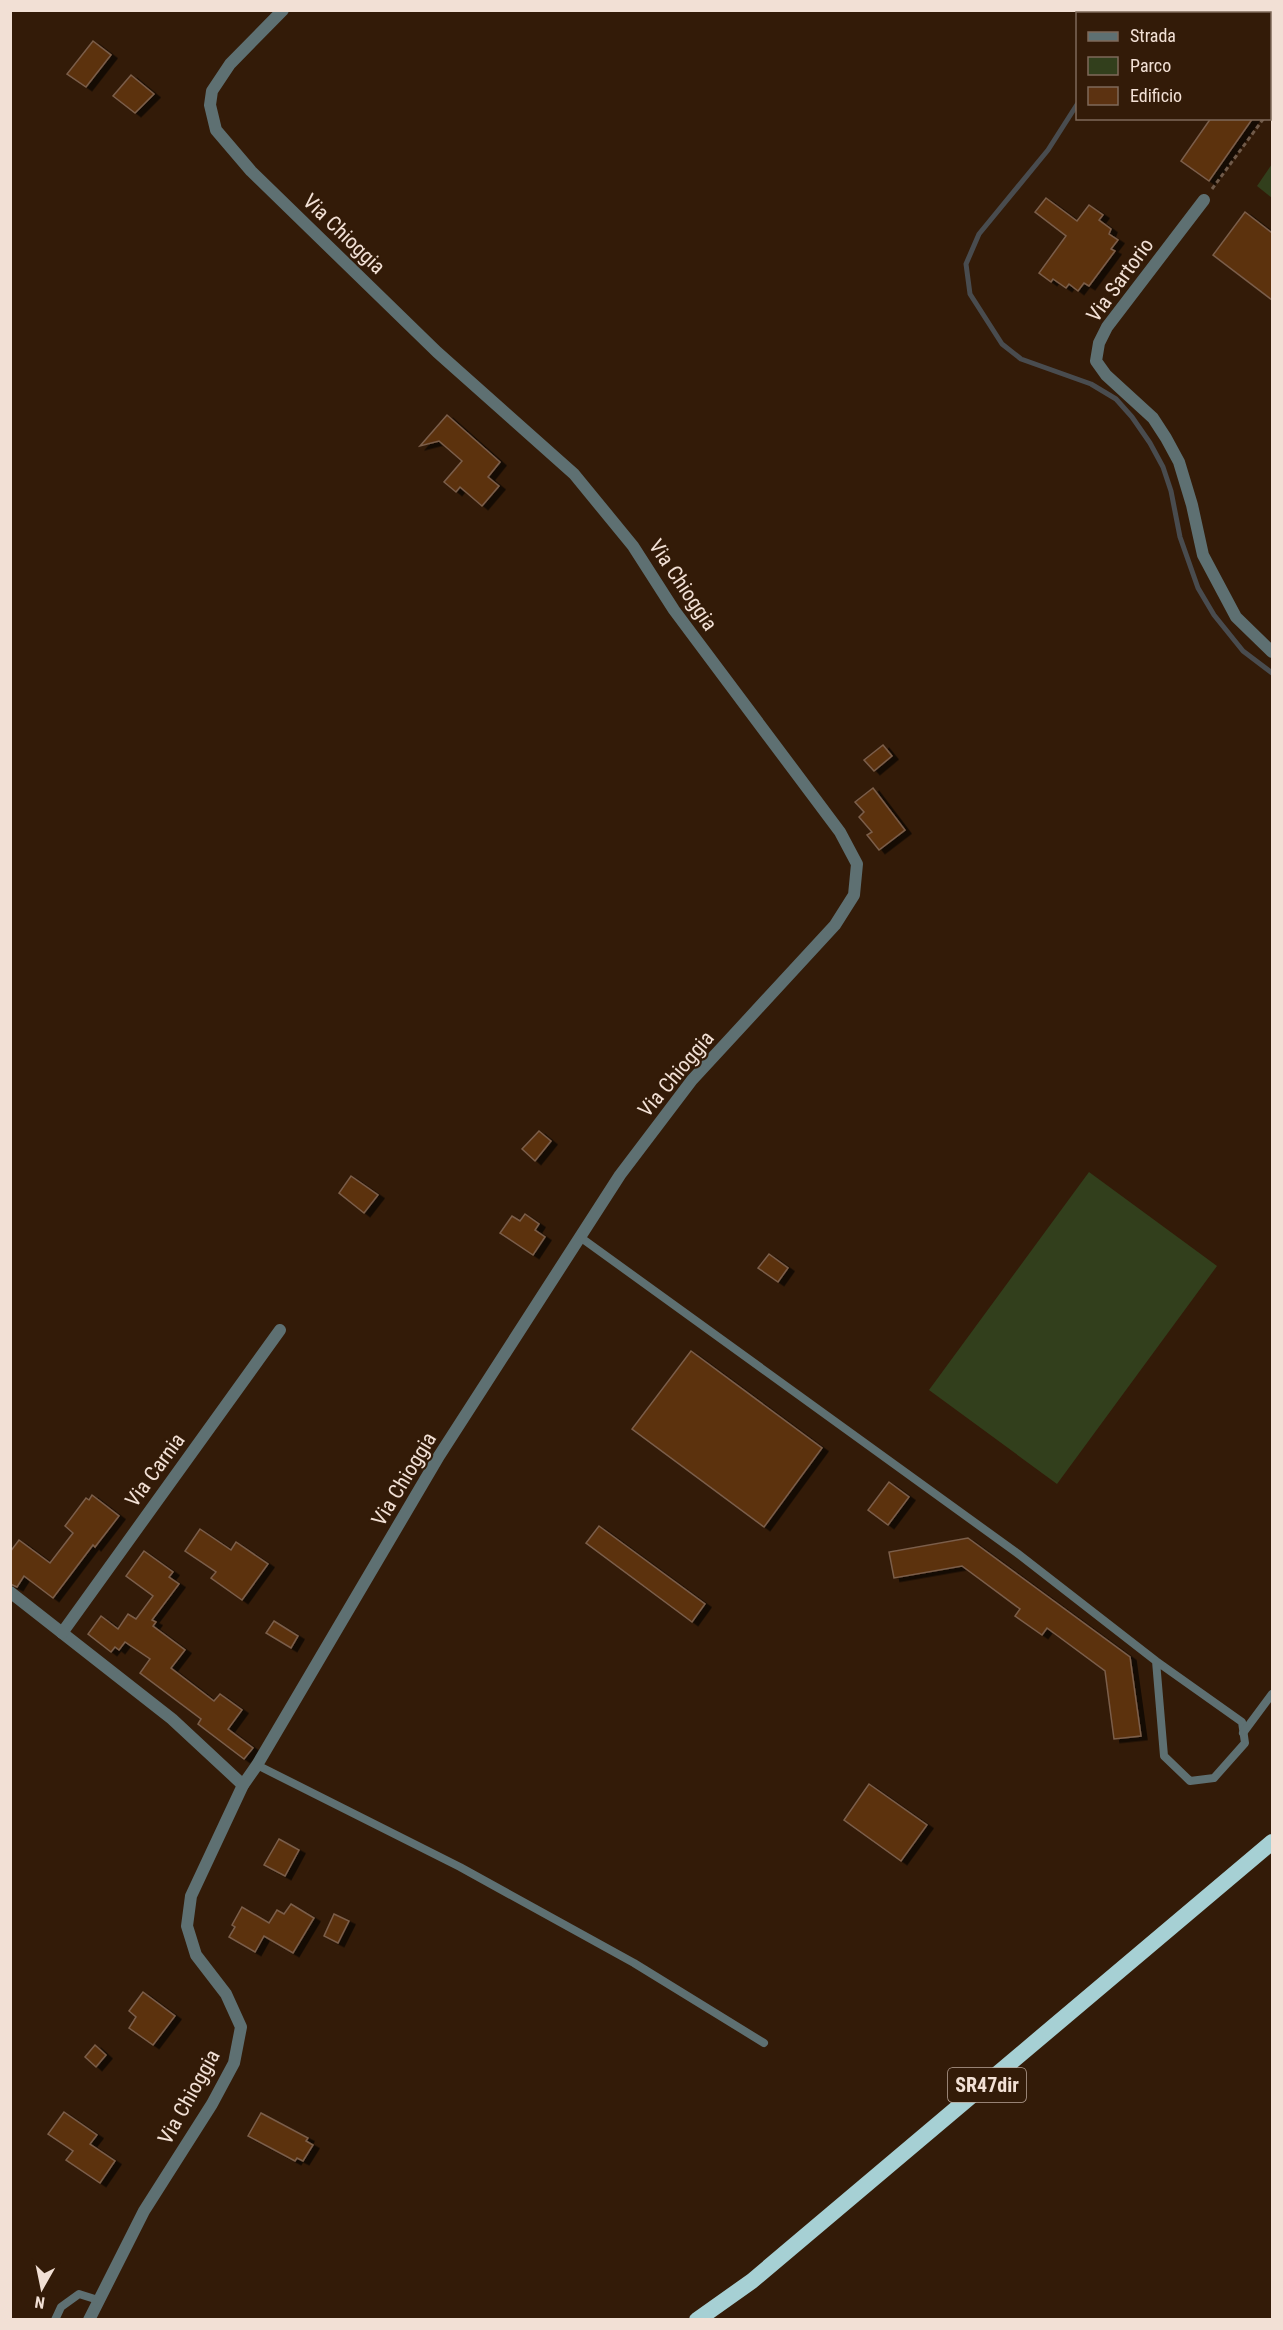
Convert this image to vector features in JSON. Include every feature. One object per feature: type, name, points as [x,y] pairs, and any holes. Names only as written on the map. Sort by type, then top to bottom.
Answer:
[{"type":"highway","name":"SR47dir","points":[[697,2319],[753,2281],[1272,1842]]},
{"type":"street","name":"Via Chioggia","points":[[89,2319],[144,2211],[212,2104],[234,2064],[241,2027],[226,1994],[196,1954],[187,1926],[191,1896],[243,1785],[440,1456],[620,1175],[692,1080],[835,925],[854,895],[857,864],[840,832],[674,610],[633,546],[573,474],[436,352],[251,171],[216,130],[210,105],[212,91],[230,64],[283,10]]},
{"type":"street","name":"Via Sartorio","points":[[1204,200],[1107,327],[1098,344],[1096,361],[1106,375],[1153,418],[1166,438],[1179,462],[1192,505],[1203,555],[1236,617],[1272,651]]},
{"type":"street","name":"Via Carnia","points":[[62,1633],[279,1330]]},
{"type":"street","points":[[10,1592],[172,1719],[243,1785]]},
{"type":"lane","points":[[580,1237],[1017,1553],[1156,1661],[1242,1722],[1245,1743],[1214,1778],[1190,1781],[1164,1756],[1156,1661]]},
{"type":"lane","points":[[1243,1733],[1272,1694]]},
{"type":"lane","points":[[257,1765],[460,1867],[634,1963],[764,2043]]},
{"type":"lane","points":[[55,2319],[61,2307],[79,2294],[98,2300]]},
{"type":"path","points":[[1204,200],[1263,120]]},
{"type":"green space","points":[[1272,164],[1272,198],[1257,186]]},
{"type":"green space","points":[[1089,1172],[1217,1266],[1057,1484],[929,1390]]},
{"type":"building","points":[[93,41],[111,55],[86,87],[67,74]]},
{"type":"building","points":[[131,75],[154,94],[135,113],[113,96]]},
{"type":"building","points":[[1210,120],[1252,120],[1209,181],[1181,161]]},
{"type":"building","points":[[1046,198],[1077,221],[1089,205],[1103,215],[1099,220],[1111,229],[1109,234],[1118,240],[1111,249],[1115,251],[1089,286],[1084,283],[1078,291],[1069,284],[1066,288],[1053,279],[1051,282],[1039,273],[1066,236],[1035,212]]},
{"type":"building","points":[[1245,212],[1272,233],[1272,300],[1213,255]]},
{"type":"building","points":[[447,415],[500,462],[488,477],[499,486],[482,506],[460,487],[456,492],[444,482],[462,461],[439,441],[420,446]]},
{"type":"building","points":[[883,745],[892,756],[874,771],[864,760]]},
{"type":"building","points":[[873,788],[905,830],[879,850],[867,835],[872,832],[859,817],[864,812],[855,802]]},
{"type":"building","points":[[539,1131],[551,1141],[535,1161],[522,1149]]},
{"type":"building","points":[[351,1176],[378,1195],[364,1213],[339,1193]]},
{"type":"building","points":[[525,1214],[539,1224],[535,1230],[545,1237],[533,1255],[500,1233],[512,1216],[520,1221]]},
{"type":"building","points":[[769,1254],[788,1268],[778,1282],[758,1268]]},
{"type":"building","points":[[691,1351],[822,1448],[764,1527],[632,1429]]},
{"type":"building","points":[[889,1482],[909,1497],[888,1525],[868,1510]]},
{"type":"building","points":[[92,1495],[119,1516],[95,1547],[93,1545],[53,1598],[24,1576],[17,1587],[10,1584],[10,1552],[19,1540],[50,1563],[73,1533],[65,1526],[86,1498],[89,1500]]},
{"type":"building","points":[[599,1526],[705,1604],[692,1622],[586,1543]]},
{"type":"building","points":[[200,1529],[231,1550],[236,1542],[268,1564],[242,1600],[211,1578],[216,1572],[185,1551]]},
{"type":"building","points":[[968,1538],[1130,1657],[1141,1736],[1114,1739],[1105,1671],[1047,1628],[1042,1635],[1015,1616],[1020,1609],[962,1566],[894,1578],[889,1552]]},
{"type":"building","points":[[144,1551],[173,1572],[169,1577],[179,1584],[152,1620],[156,1622],[153,1626],[185,1650],[171,1668],[214,1701],[220,1694],[242,1710],[228,1729],[253,1748],[244,1759],[198,1724],[201,1719],[140,1673],[150,1659],[125,1642],[119,1650],[115,1647],[111,1652],[88,1634],[101,1616],[118,1629],[128,1614],[136,1619],[153,1596],[126,1576]]},
{"type":"building","points":[[274,1621],[298,1636],[291,1648],[266,1633]]},
{"type":"building","points":[[869,1784],[927,1825],[901,1861],[844,1820]]},
{"type":"building","points":[[279,1839],[299,1850],[285,1876],[264,1865]]},
{"type":"building","points":[[291,1904],[314,1918],[293,1953],[264,1936],[255,1952],[229,1937],[235,1927],[232,1925],[242,1907],[269,1923],[277,1910],[284,1914]]},
{"type":"building","points":[[334,1914],[349,1921],[338,1943],[324,1936]]},
{"type":"building","points":[[143,1992],[175,2016],[153,2045],[129,2028],[136,2017],[129,2011]]},
{"type":"building","points":[[95,2045],[106,2055],[96,2067],[85,2057]]},
{"type":"building","points":[[64,2112],[97,2135],[90,2144],[115,2161],[100,2183],[66,2160],[73,2151],[48,2134]]},
{"type":"building","points":[[261,2113],[308,2138],[306,2141],[313,2145],[303,2161],[297,2158],[295,2161],[248,2136]]},
{"type":"waterway","points":[[1076,106],[1048,150],[979,234],[966,264],[970,294],[1002,344],[1021,359],[1091,384],[1116,399],[1132,417],[1163,467],[1171,491],[1180,537],[1198,588],[1214,615],[1243,651],[1272,673]]}]
